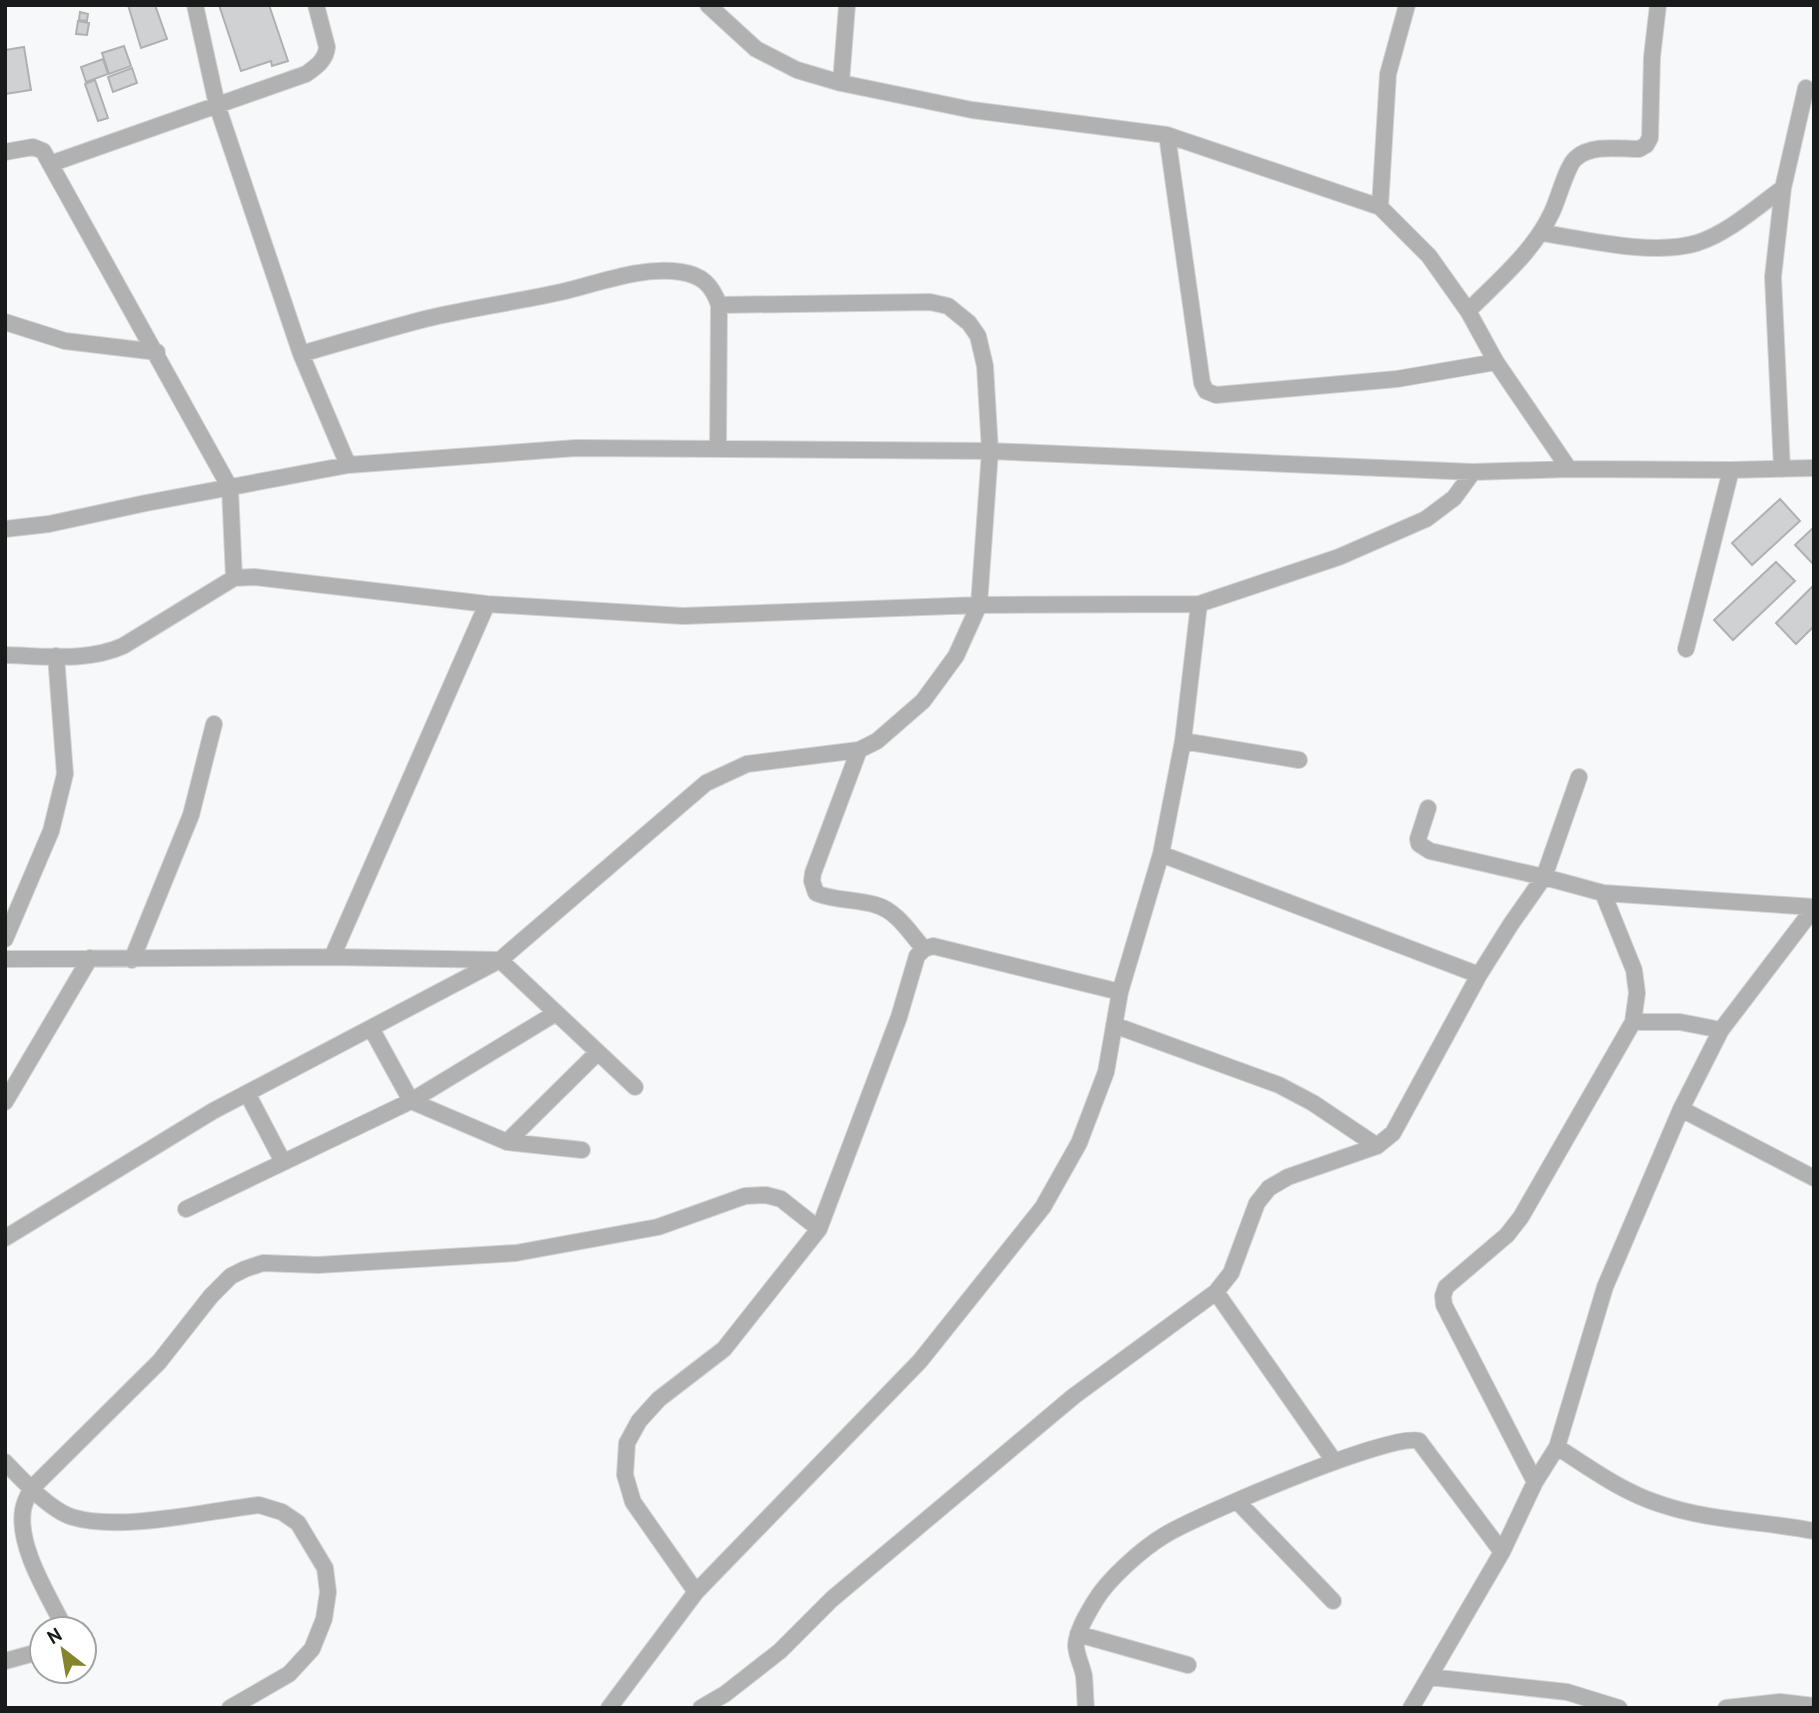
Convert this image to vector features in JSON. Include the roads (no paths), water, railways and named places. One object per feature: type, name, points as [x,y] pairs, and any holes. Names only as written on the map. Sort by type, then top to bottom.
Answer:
[{"type":"street","points":[[195,5],[218,105],[301,354],[348,465]]},
{"type":"street","points":[[50,164],[306,75],[323,59],[327,47],[316,5]]},
{"type":"street","points":[[708,5],[756,49],[797,71],[841,83],[972,110],[1167,135],[1380,207],[1429,256],[1468,311],[1496,362],[1569,469]]},
{"type":"street","points":[[841,83],[847,5]]},
{"type":"street","points":[[1380,207],[1388,74],[1407,5]]},
{"type":"street","points":[[1468,311],[1543,233],[1561,194],[1570,164],[1576,157],[1590,150],[1639,149],[1646,145],[1650,138],[1652,57],[1658,5]]},
{"type":"street","points":[[1782,469],[1773,277],[1783,188],[1806,88]]},
{"type":"street","points":[[1167,135],[1202,383],[1206,391],[1216,395],[1397,379],[1496,362]]},
{"type":"street","points":[[5,152],[33,147],[43,151],[157,352],[230,488],[234,578]]},
{"type":"street","points":[[1543,233],[1634,247],[1697,243],[1722,231],[1783,188]]},
{"type":"street","points":[[301,354],[426,319],[648,271],[682,272],[699,277],[709,284],[719,304],[718,448]]},
{"type":"street","points":[[5,1238],[213,1111],[500,960],[706,783],[747,764],[859,750],[877,741],[923,701],[956,656],[979,605],[990,451],[985,366],[978,336],[969,323],[948,306],[930,302],[719,304]]},
{"type":"street","points":[[5,322],[65,341],[157,352]]},
{"type":"street","points":[[5,529],[49,524],[348,465],[576,448],[990,451],[1473,472],[1814,468]]},
{"type":"street","points":[[1686,649],[1731,470]]},
{"type":"street","points":[[5,655],[105,654],[124,646],[234,578],[254,577],[487,604],[683,616],[979,605],[1199,604],[1339,557],[1426,519],[1454,498],[1473,472]]},
{"type":"street","points":[[332,957],[487,604]]},
{"type":"street","points":[[610,1708],[696,1592],[920,1361],[1043,1207],[1079,1143],[1107,1072],[1120,992],[1161,854],[1183,741],[1199,604]]},
{"type":"street","points":[[5,939],[51,831],[65,774],[56,656]]},
{"type":"street","points":[[132,960],[191,816],[214,724]]},
{"type":"street","points":[[1183,741],[1299,760]]},
{"type":"street","points":[[859,750],[813,873],[814,888],[816,893],[826,897],[877,905],[890,912],[924,949]]},
{"type":"street","points":[[701,1708],[725,1694],[780,1651],[832,1599],[1074,1396],[1216,1292],[1231,1273],[1257,1203],[1269,1188],[1288,1177],[1377,1146],[1393,1133],[1479,975],[1544,877],[1579,777]]},
{"type":"street","points":[[1428,808],[1418,839],[1422,848],[1603,893],[1814,907]]},
{"type":"street","points":[[1161,854],[1479,975]]},
{"type":"street","points":[[1535,1482],[1444,1305],[1443,1296],[1446,1286],[1507,1235],[1521,1217],[1633,1022],[1637,993],[1634,970],[1603,893]]},
{"type":"street","points":[[1412,1708],[1502,1552],[1535,1482],[1556,1447],[1605,1287],[1681,1109],[1721,1030],[1814,907]]},
{"type":"street","points":[[696,1592],[633,1502],[625,1475],[627,1443],[639,1421],[659,1399],[724,1349],[819,1229],[900,1017],[917,956],[924,949],[933,946],[1120,992]]},
{"type":"street","points":[[5,959],[332,957],[500,960],[635,1087]]},
{"type":"street","points":[[6,1099],[90,958]]},
{"type":"street","points":[[186,1209],[411,1101],[556,1013]]},
{"type":"street","points":[[1633,1022],[1680,1023],[1721,1030]]},
{"type":"street","points":[[1114,1025],[1279,1085],[1313,1103],[1377,1146]]},
{"type":"street","points":[[371,1028],[411,1101],[507,1142],[582,1150]]},
{"type":"street","points":[[507,1142],[598,1052]]},
{"type":"street","points":[[247,1093],[283,1162]]},
{"type":"street","points":[[1681,1109],[1814,1178]]},
{"type":"street","points":[[58,1615],[27,1550],[23,1533],[23,1509],[31,1489],[159,1362],[211,1296],[231,1276],[244,1269],[263,1263],[318,1265],[516,1253],[658,1227],[745,1196],[766,1195],[781,1199],[819,1229]]},
{"type":"street","points":[[1216,1292],[1334,1461]]},
{"type":"street","points":[[1086,1708],[1083,1674],[1076,1647],[1078,1634],[1096,1598],[1126,1566],[1164,1535],[1334,1461],[1404,1440],[1419,1441],[1502,1552]]},
{"type":"street","points":[[1556,1447],[1612,1482],[1660,1504],[1692,1513],[1814,1531]]},
{"type":"street","points":[[5,1462],[31,1489],[70,1516],[112,1523],[259,1505],[282,1512],[298,1523],[325,1568],[328,1592],[324,1619],[312,1649],[289,1674],[230,1708]]},
{"type":"street","points":[[1237,1501],[1333,1601]]},
{"type":"street","points":[[1078,1634],[1188,1665]]},
{"type":"street","points":[[5,1661],[28,1655]]},
{"type":"street","points":[[1429,1677],[1567,1692],[1619,1708]]},
{"type":"street","points":[[1726,1708],[1780,1702],[1814,1706]]}]
